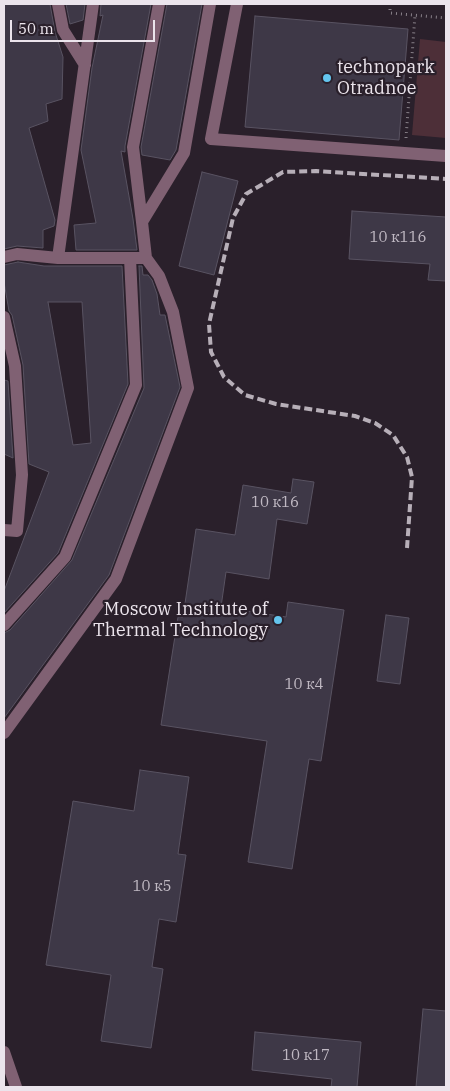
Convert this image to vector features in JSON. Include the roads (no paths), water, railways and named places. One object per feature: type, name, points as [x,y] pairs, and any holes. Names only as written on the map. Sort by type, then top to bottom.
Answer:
[{"type":"lane","points":[[58,4],[63,30],[85,65]]},
{"type":"lane","points":[[58,258],[93,4]]},
{"type":"lane","points":[[4,733],[116,580],[188,388],[173,312],[159,276],[146,258],[133,147],[159,4]]},
{"type":"lane","points":[[142,222],[184,152],[210,4]]},
{"type":"lane","points":[[237,4],[211,139],[446,156]]},
{"type":"lane","points":[[4,257],[17,254],[58,258],[146,258]]},
{"type":"lane","points":[[4,625],[65,557],[136,385],[130,258]]},
{"type":"lane","points":[[4,317],[15,366],[22,475],[17,531],[4,530]]},
{"type":"lane","points":[[4,1052],[16,1087]]},
{"type":"railway","points":[[407,548],[412,477],[407,457],[393,435],[375,423],[355,416],[276,404],[245,395],[224,377],[211,352],[209,324],[233,218],[246,194],[283,172],[316,171],[446,179]]},
{"type":"place","name":"technopark Otradnoe","points":[[327,78]]},
{"type":"place","name":"Moscow Institute of Thermal Technology","points":[[278,620]]}]
